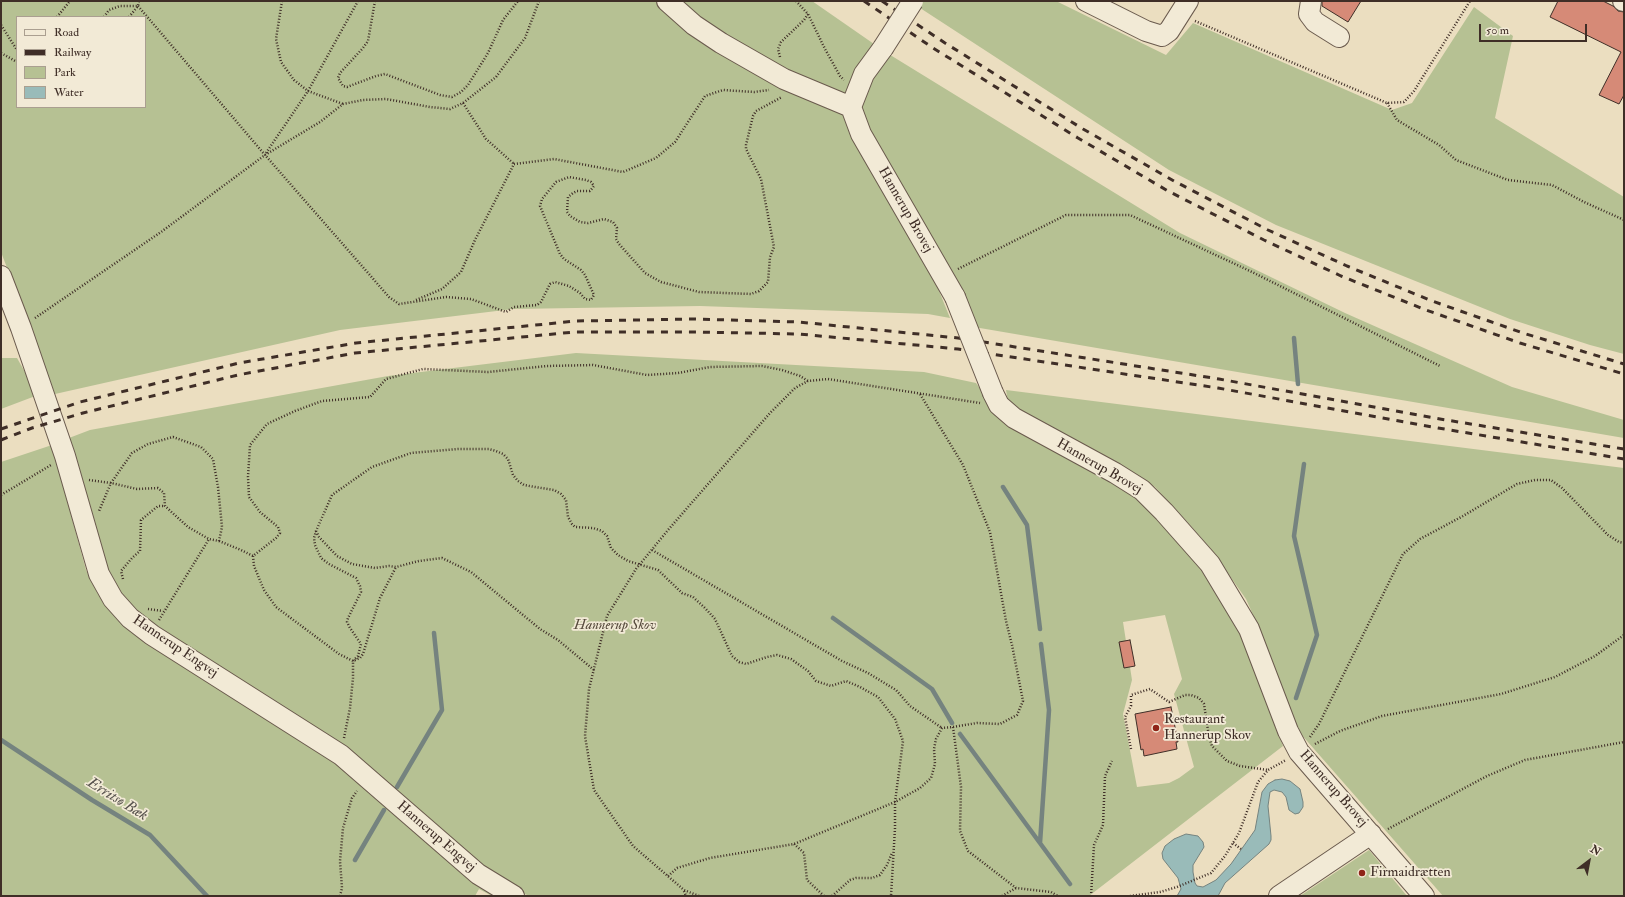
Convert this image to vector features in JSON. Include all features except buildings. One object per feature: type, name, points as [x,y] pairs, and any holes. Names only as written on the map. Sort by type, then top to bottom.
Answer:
[{"type":"street","points":[[667,1],[694,25],[721,43],[784,79],[854,99],[864,74],[913,1]]},
{"type":"street","points":[[1086,1],[1146,31],[1162,36],[1169,31],[1184,8]]},
{"type":"street","points":[[1311,1],[1309,14],[1315,22],[1339,37]]},
{"type":"street","name":"Hannerup Brovej","points":[[854,99],[861,134],[955,297],[996,399],[1014,418],[1115,473],[1142,490],[1164,512],[1210,564],[1249,629],[1288,731],[1300,752],[1424,896]]},
{"type":"street","name":"Hannerup Engvej","points":[[1,276],[21,328],[65,456],[99,574],[113,599],[130,618],[152,634],[341,755],[478,874],[514,896]]},
{"type":"street","points":[[1279,896],[1371,834]]},
{"type":"path","points":[[58,16],[70,1]]},
{"type":"path","points":[[130,16],[138,6],[139,1]]},
{"type":"path","points":[[282,1],[276,39],[281,62],[294,80],[308,91],[343,104]]},
{"type":"path","points":[[265,155],[308,91],[358,1]]},
{"type":"path","points":[[375,1],[368,41],[340,73],[338,78],[342,86],[347,87],[385,74],[440,95],[452,97],[461,92],[468,85],[488,53],[503,20],[518,1]]},
{"type":"path","points":[[21,328],[161,232],[265,155],[320,122],[343,104],[363,100],[386,99],[430,107],[450,108],[463,103],[496,78],[525,38],[539,1]]},
{"type":"path","points":[[796,1],[808,14],[825,49],[854,99]]},
{"type":"path","points":[[1184,8],[1387,103],[1404,102],[1414,91],[1470,1]]},
{"type":"path","points":[[105,16],[109,10],[120,6],[138,6],[389,297],[399,304],[446,297],[471,299],[506,312],[514,307],[537,305],[541,302],[550,284],[555,282],[569,286],[580,293],[585,299],[591,300],[594,295],[585,275],[581,270],[564,259],[560,254],[540,206],[542,199],[556,182],[569,177],[586,180],[591,182],[594,186],[590,191],[577,191],[568,197],[567,212],[570,216],[580,222],[588,223],[604,218],[613,222],[617,228],[616,239],[619,244],[645,273],[661,282],[699,292],[750,294],[759,291],[768,282],[770,257],[774,247],[761,179],[746,149],[746,145],[753,116],[756,111],[786,94],[788,88],[784,79],[778,49],[782,42],[808,14]]},
{"type":"path","points":[[1,25],[16,48]]},
{"type":"path","points":[[1,53],[16,61]]},
{"type":"path","points":[[463,103],[486,139],[514,164],[554,159],[623,172],[656,158],[674,142],[705,96],[723,90],[754,92],[768,90],[779,84],[784,79]]},
{"type":"path","points":[[1387,103],[1397,120],[1439,145],[1456,160],[1508,180],[1552,185],[1584,202],[1624,220]]},
{"type":"path","points":[[412,302],[442,289],[461,272],[475,240],[514,164]]},
{"type":"path","points":[[943,276],[1066,215],[1130,215],[1250,271],[1440,366]]},
{"type":"path","points":[[253,556],[276,538],[280,533],[278,527],[260,512],[249,497],[248,477],[250,444],[267,424],[322,401],[370,397],[386,379],[423,369],[488,372],[547,366],[593,365],[647,375],[678,373],[710,367],[762,366],[782,370],[800,376],[808,381]]},
{"type":"path","points":[[699,896],[684,890],[633,846],[594,790],[585,736],[590,689],[607,616],[640,564],[770,413],[795,388],[808,381],[828,379],[920,394],[996,399]]},
{"type":"path","points":[[652,550],[842,661],[868,673],[896,690],[910,706],[942,728],[976,723],[1000,724],[1017,714],[1023,702],[1006,622],[990,532],[963,465],[920,394]]},
{"type":"path","points":[[110,483],[132,453],[148,444],[173,437],[201,446],[212,459],[218,487],[222,527],[220,541]]},
{"type":"path","points":[[341,755],[350,708],[353,661],[358,656],[361,644],[347,622],[350,612],[360,597],[361,592],[356,578],[348,573],[336,569],[321,558],[315,546],[314,538],[316,531],[332,495],[372,467],[411,453],[458,449],[489,449],[503,454],[508,459],[513,475],[524,485],[554,490],[561,494],[566,500],[568,517],[575,527],[593,528],[602,531],[607,536],[611,548],[618,555],[628,561],[658,570],[682,593],[692,597],[706,608],[715,619],[732,656],[739,662],[746,664],[777,655],[791,659],[808,671],[816,681],[831,686],[846,681],[878,697],[895,719],[903,741],[895,802],[891,896]]},
{"type":"path","points":[[1,495],[65,456]]},
{"type":"path","points":[[70,477],[137,489],[158,488],[164,493],[165,506],[188,528],[209,539],[220,541],[253,556]]},
{"type":"path","points":[[1300,752],[1319,724],[1403,554],[1420,538],[1463,516],[1517,484],[1535,480],[1551,480],[1608,535],[1619,542],[1624,543]]},
{"type":"path","points":[[123,584],[121,571],[140,551],[141,520],[158,506],[165,506]]},
{"type":"path","points":[[316,531],[319,537],[338,556],[352,564],[375,568],[389,566],[396,567],[419,561],[442,558],[471,572],[540,629],[558,640],[594,670]]},
{"type":"path","points":[[152,634],[163,611],[209,539]]},
{"type":"path","points":[[253,556],[254,566],[264,590],[276,607],[339,654],[353,661],[360,658],[363,654],[380,598],[396,567]]},
{"type":"path","points":[[142,608],[163,611]]},
{"type":"path","points":[[1130,896],[1160,892],[1177,887],[1211,873],[1239,833],[1258,782],[1268,770],[1300,752],[1340,731],[1382,716],[1501,694],[1555,677],[1595,656],[1624,635]]},
{"type":"path","points":[[1131,749],[1125,717],[1131,706],[1131,695],[1150,689],[1169,702],[1185,695],[1191,695],[1199,698],[1204,704],[1209,737],[1212,746],[1220,754],[1227,760],[1240,766],[1268,770]]},
{"type":"path","points":[[953,727],[961,787],[960,831],[968,851],[1016,888],[1051,892],[1058,896]]},
{"type":"path","points":[[668,876],[677,868],[710,858],[794,844],[895,802],[920,788],[932,778],[935,764],[934,748],[936,739],[942,728]]},
{"type":"path","points":[[1371,834],[1390,828],[1488,776],[1525,760],[1624,742]]},
{"type":"path","points":[[1090,896],[1094,844],[1103,825],[1105,776],[1112,761]]},
{"type":"path","points":[[340,896],[342,888],[340,860],[342,828],[352,798],[366,778]]},
{"type":"path","points":[[1233,843],[1241,849]]},
{"type":"path","points":[[794,844],[804,853],[808,880],[824,896]]},
{"type":"path","points":[[832,896],[850,880],[856,878],[872,878],[880,875],[887,865],[893,850]]},
{"type":"path","points":[[1002,896],[1016,888]]},
{"type":"path","points":[[684,890],[686,896]]},
{"type":"green space","points":[[1,1],[812,1],[874,44],[848,95],[931,271],[950,318],[928,314],[700,306],[513,309],[340,330],[55,394],[1,252]]},
{"type":"green space","points":[[921,1],[1056,1],[1166,55],[1193,23],[1392,110],[1412,103],[1474,7],[1513,36],[1495,118],[1624,197],[1624,354],[1590,345],[1510,319],[1276,225],[1169,170],[917,6]]},
{"type":"green space","points":[[887,53],[1180,233],[1345,313],[1512,387],[1624,420],[1624,438],[974,327],[860,114],[866,81]]},
{"type":"green space","name":"Hannerup Skov","points":[[576,353],[924,372],[976,383],[1000,416],[1137,494],[1191,550],[1237,620],[1283,746],[1089,896],[531,896],[524,894],[495,877],[164,636],[113,590],[69,438],[90,430],[388,376]],"holes":[[[1165,615],[1182,679],[1174,694],[1194,767],[1169,783],[1137,787],[1123,714],[1132,680],[1123,622]]]},
{"type":"green space","points":[[1,358],[17,358],[38,395],[1,409]]},
{"type":"green space","points":[[1006,390],[1624,468],[1624,896],[1443,896],[1300,733],[1285,704],[1263,637],[1246,599],[1210,548],[1155,487],[1131,471],[1037,423],[1008,401]]},
{"type":"green space","points":[[52,445],[86,570],[98,594],[117,616],[335,758],[503,896],[492,896],[479,889],[475,896],[1,896],[1,462]]},
{"type":"green space","name":"Firmaidrætten","points":[[1369,850],[1407,896],[1300,896]]},
{"type":"water","points":[[1282,779],[1290,781],[1300,789],[1303,807],[1299,813],[1295,814],[1289,810],[1286,797],[1282,792],[1274,790],[1270,792],[1268,806],[1271,840],[1269,844],[1225,883],[1218,896],[1177,896],[1181,889],[1178,878],[1163,859],[1162,853],[1165,846],[1174,839],[1186,834],[1198,836],[1203,842],[1204,847],[1193,865],[1195,883],[1197,886],[1203,887],[1216,880],[1231,864],[1255,830],[1262,792],[1268,784],[1275,780]]},
{"type":"waterway","points":[[1294,338],[1298,384]]},
{"type":"waterway","points":[[1296,698],[1317,635],[1294,536],[1304,464]]},
{"type":"waterway","points":[[1003,487],[1027,525],[1040,629]]},
{"type":"waterway","points":[[833,618],[932,689],[952,723]]},
{"type":"waterway","points":[[397,787],[442,710],[434,633]]},
{"type":"waterway","points":[[1040,843],[1049,710],[1041,644]]},
{"type":"waterway","points":[[960,734],[1070,884]]},
{"type":"waterway","name":"Erritsø Bæk","points":[[1,740],[92,800],[150,835],[207,896]]},
{"type":"waterway","points":[[355,860],[384,810]]},
{"type":"railway","points":[[864,1],[933,48],[1078,138],[1168,191],[1264,240],[1341,276],[1426,310],[1520,343],[1624,374]]},
{"type":"railway","points":[[882,1],[945,43],[1083,129],[1174,181],[1268,230],[1347,266],[1432,301],[1523,333],[1624,364]]},
{"type":"railway","points":[[1,429],[80,402],[239,363],[356,343],[576,321],[694,319],[799,322],[958,338],[1219,379],[1440,419],[1624,449]]},
{"type":"railway","points":[[1,440],[32,428],[83,413],[238,375],[355,353],[574,332],[696,332],[799,334],[958,349],[1218,388],[1438,428],[1624,459]]},
{"type":"place","name":"Restaurant Hannerup Skov","points":[[1156,728]]},
{"type":"place","name":"Firmaidrætten","points":[[1362,873]]}]
